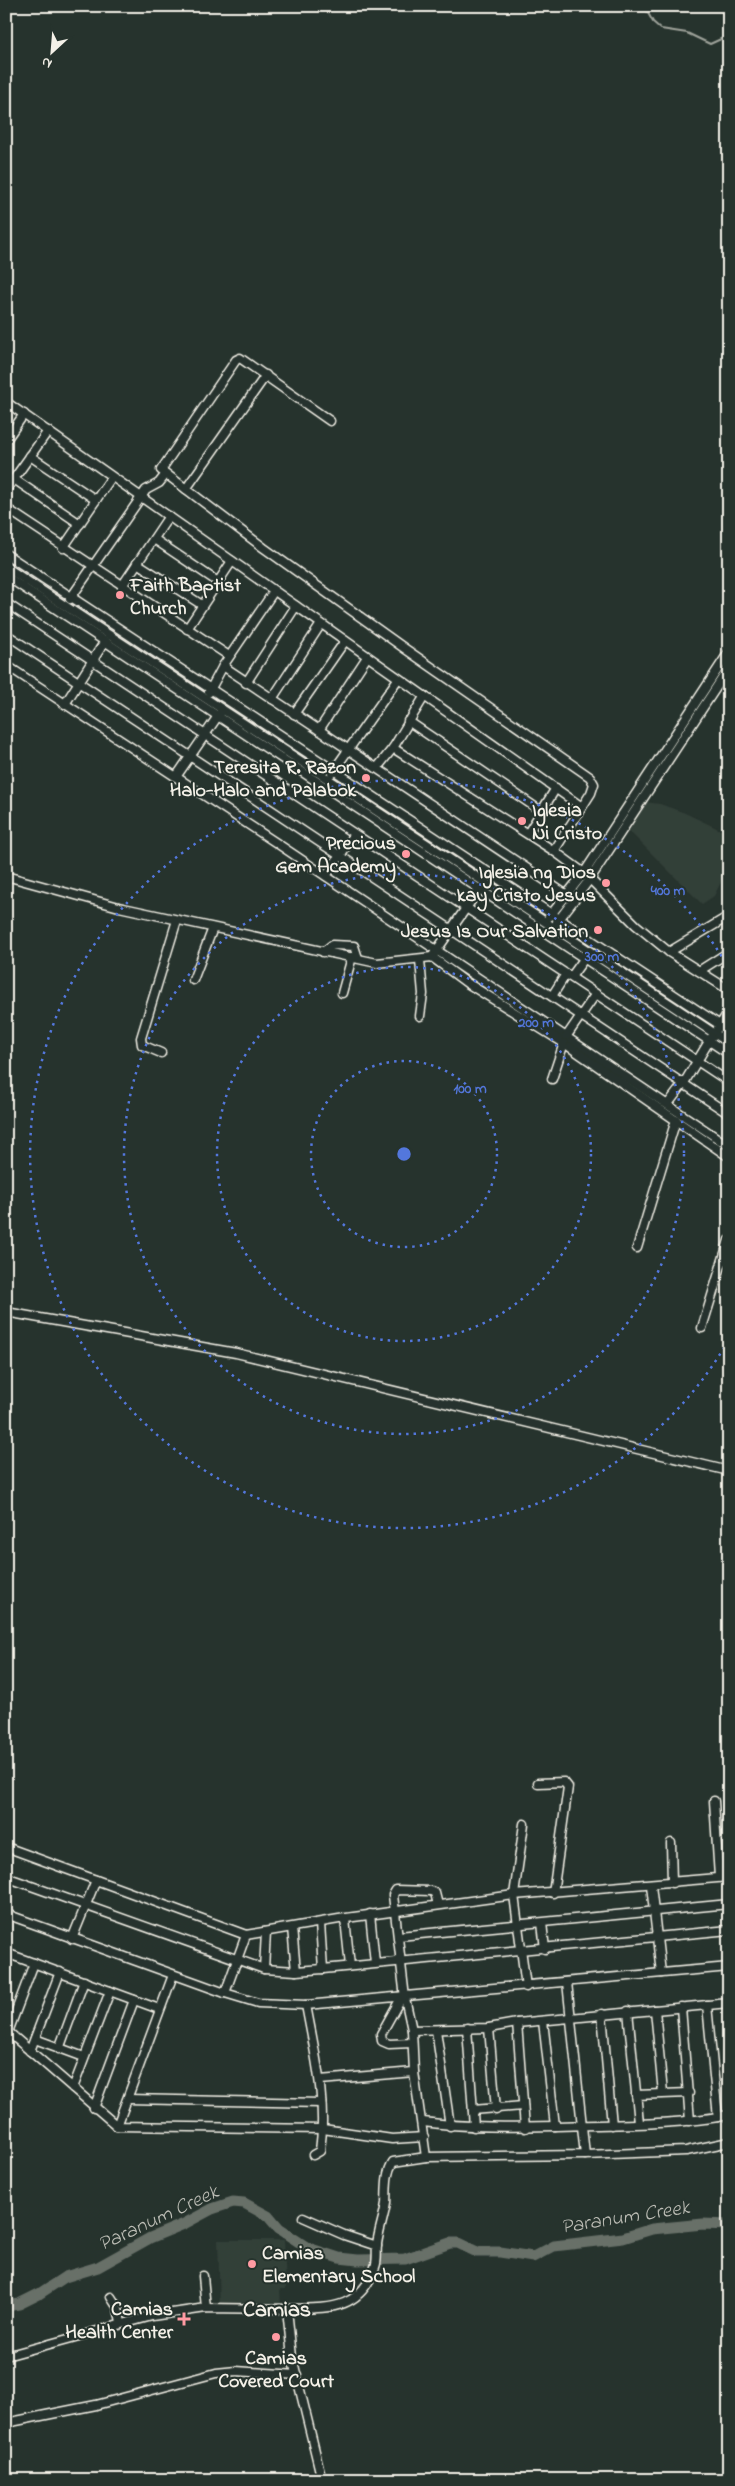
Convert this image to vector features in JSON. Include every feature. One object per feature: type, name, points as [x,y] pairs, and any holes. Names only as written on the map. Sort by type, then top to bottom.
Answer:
[{"type":"street","points":[[330,421],[240,358],[236,360],[161,467],[161,470],[404,648],[590,777],[594,787],[580,814],[554,851]]},
{"type":"street","points":[[186,489],[266,375]]},
{"type":"street","points":[[6,402],[111,478],[169,516],[582,807]]},
{"type":"street","points":[[6,440],[24,414]]},
{"type":"street","points":[[6,490],[48,431]]},
{"type":"street","points":[[30,456],[96,500]]},
{"type":"street","points":[[66,607],[148,488],[159,483],[166,474]]},
{"type":"street","points":[[63,548],[111,478]]},
{"type":"street","points":[[14,479],[80,524]]},
{"type":"street","points":[[6,508],[63,548],[229,656]]},
{"type":"street","points":[[122,586],[169,516]]},
{"type":"street","points":[[154,539],[218,582]]},
{"type":"street","points":[[6,554],[212,688],[729,1031]]},
{"type":"street","points":[[187,629],[232,562]]},
{"type":"street","points":[[137,563],[202,605]]},
{"type":"street","points":[[6,567],[206,698],[221,713],[729,1054]]},
{"type":"street","points":[[6,576],[105,641],[329,780],[729,1043]]},
{"type":"street","points":[[206,698],[222,666],[274,591]]},
{"type":"street","points":[[6,603],[729,1082]]},
{"type":"street","points":[[246,683],[296,606]]},
{"type":"street","points":[[272,699],[321,624]]},
{"type":"street","points":[[6,634],[729,1114]]},
{"type":"street","points":[[65,704],[91,660],[105,641]]},
{"type":"street","points":[[294,714],[345,641]]},
{"type":"street","points":[[553,928],[724,670],[729,652]]},
{"type":"street","points":[[319,730],[367,657]]},
{"type":"street","points":[[6,665],[326,876],[434,954],[565,1040],[668,1104],[729,1146]]},
{"type":"street","points":[[222,666],[350,749],[573,899]]},
{"type":"street","points":[[329,780],[333,770],[350,749],[398,679]]},
{"type":"street","points":[[377,768],[393,748],[424,697]]},
{"type":"street","points":[[176,777],[204,734],[221,713]]},
{"type":"street","points":[[408,721],[541,811]]},
{"type":"street","points":[[393,748],[554,851],[587,876],[636,925],[670,952],[729,990]]},
{"type":"street","points":[[528,834],[556,788]]},
{"type":"street","points":[[326,876],[354,834]]},
{"type":"street","points":[[6,876],[111,905],[323,952],[332,945],[354,946],[355,958],[342,993]]},
{"type":"street","points":[[545,923],[565,895],[587,876]]},
{"type":"street","points":[[355,958],[382,963],[420,960],[434,954],[480,888]]},
{"type":"street","points":[[670,952],[729,916]]},
{"type":"street","points":[[161,1053],[142,1044],[141,1038],[177,920]]},
{"type":"street","points":[[193,980],[213,928]]},
{"type":"street","points":[[699,971],[729,952]]},
{"type":"street","points":[[552,996],[584,958]]},
{"type":"street","points":[[420,960],[423,994],[420,1016]]},
{"type":"street","points":[[552,1079],[565,1040],[595,995]]},
{"type":"street","points":[[668,1104],[684,1084],[697,1060],[729,1011]]},
{"type":"street","points":[[565,1040],[729,1157]]},
{"type":"street","points":[[637,1248],[676,1120]]},
{"type":"street","points":[[702,1328],[729,1240]]},
{"type":"street","points":[[6,1312],[236,1353],[729,1471]]},
{"type":"street","points":[[538,1783],[564,1782],[568,1787],[553,1893]]},
{"type":"street","points":[[714,1801],[718,1877]]},
{"type":"street","points":[[524,1824],[514,1895],[526,1987]]},
{"type":"street","points":[[671,1843],[672,1883]]},
{"type":"street","points":[[6,1847],[246,1934],[370,1914],[514,1895],[729,1877]]},
{"type":"street","points":[[6,1877],[264,1970],[296,1971],[323,1969],[729,1930]]},
{"type":"street","points":[[72,1939],[84,1905],[96,1880]]},
{"type":"street","points":[[650,1885],[661,1973]]},
{"type":"street","points":[[426,2157],[423,2122],[414,2072],[412,2030],[403,1998],[399,1936],[393,1894],[396,1890],[431,1891],[438,1905]]},
{"type":"street","points":[[399,1936],[729,1904]]},
{"type":"street","points":[[6,1914],[173,1975],[258,2003],[306,2005],[403,1998],[729,1967]]},
{"type":"street","points":[[370,1914],[375,1963]]},
{"type":"street","points":[[345,1919],[350,1966]]},
{"type":"street","points":[[320,1923],[323,1969]]},
{"type":"street","points":[[542,1923],[545,1949]]},
{"type":"street","points":[[292,1928],[296,1971]]},
{"type":"street","points":[[264,1970],[266,1932]]},
{"type":"street","points":[[225,1993],[246,1934]]},
{"type":"street","points":[[7,1956],[60,1972],[159,2009]]},
{"type":"street","points":[[34,1963],[7,2031],[117,2126],[323,2129],[392,2139],[424,2137]]},
{"type":"street","points":[[30,2051],[60,1972]]},
{"type":"street","points":[[117,2126],[173,1975]]},
{"type":"street","points":[[59,2049],[84,1981]]},
{"type":"street","points":[[567,1982],[575,2074],[584,2126],[585,2155]]},
{"type":"street","points":[[73,2088],[110,1991]]},
{"type":"street","points":[[403,1998],[381,2034],[382,2041],[389,2044],[412,2043]]},
{"type":"street","points":[[94,2108],[134,2000]]},
{"type":"street","points":[[412,2030],[489,2028],[517,2022],[543,2021],[628,2011],[729,2004]]},
{"type":"street","points":[[306,2005],[320,2080],[323,2129],[320,2151],[313,2155]]},
{"type":"street","points":[[707,2005],[718,2117]]},
{"type":"street","points":[[681,2007],[690,2121]]},
{"type":"street","points":[[654,2010],[663,2094]]},
{"type":"street","points":[[628,2011],[639,2123]]},
{"type":"street","points":[[602,2014],[612,2125]]},
{"type":"street","points":[[543,2021],[556,2126]]},
{"type":"street","points":[[517,2022],[524,2128]]},
{"type":"street","points":[[467,2028],[474,2127]]},
{"type":"street","points":[[489,2028],[496,2110]]},
{"type":"street","points":[[436,2030],[450,2126]]},
{"type":"street","points":[[35,2039],[84,2057]]},
{"type":"street","points":[[320,2080],[414,2072]]},
{"type":"street","points":[[636,2095],[689,2093]]},
{"type":"street","points":[[128,2099],[321,2103]]},
{"type":"street","points":[[473,2110],[496,2110],[523,2106]]},
{"type":"street","points":[[423,2122],[450,2126],[524,2128],[690,2121],[729,2115]]},
{"type":"street","points":[[6,2356],[152,2316],[206,2308],[329,2308],[347,2303],[356,2298],[365,2287],[376,2266],[390,2167],[393,2162],[426,2157],[585,2155],[686,2151],[729,2142]]},
{"type":"street","points":[[303,2217],[377,2249]]},
{"type":"street","points":[[203,2276],[206,2308]]},
{"type":"street","points":[[111,2296],[118,2308],[121,2323]]},
{"type":"street","points":[[287,2309],[292,2357],[322,2480]]},
{"type":"street","points":[[6,2423],[96,2405],[216,2373],[236,2371],[297,2376]]},
{"type":"shaded area","points":[[645,802],[660,804],[685,813],[729,834],[729,866],[714,896],[702,904],[628,830]]},
{"type":"shaded area","name":"Camias Elementary School","points":[[218,2240],[284,2240],[286,2289],[280,2289],[281,2306],[220,2307]]},
{"type":"waterway","points":[[644,6],[653,22],[661,29],[687,33],[710,44],[723,38],[729,24]]},
{"type":"waterway","name":"Paranum Creek","points":[[6,2306],[19,2304],[65,2277],[98,2267],[150,2238],[184,2224],[212,2209],[233,2202],[244,2203],[268,2216],[279,2229],[308,2248],[339,2258],[358,2260],[405,2259],[450,2243],[458,2243],[477,2252],[500,2252],[533,2257],[554,2246],[623,2238],[652,2229],[703,2224],[729,2225]]},
{"type":"place","name":"Faith Baptist Church","points":[[120,595]]},
{"type":"place","name":"Teresita R. Razon Halo-Halo and Palabok","points":[[366,778]]},
{"type":"place","name":"Iglesia Ni Cristo","points":[[522,821]]},
{"type":"place","name":"Precious Gem Academy","points":[[406,854]]},
{"type":"place","name":"Iglesia ng Dios kay Cristo Jesus","points":[[606,883]]},
{"type":"place","name":"Jesus Is Our Salvation","points":[[598,930]]},
{"type":"place","name":"Camias Elementary School","points":[[252,2264]]},
{"type":"place","name":"Camias Health Center","points":[[184,2319]]},
{"type":"place","name":"Camias Covered Court","points":[[276,2337]]},
{"type":"district","name":"Camias","points":[[277,2308]]}]
